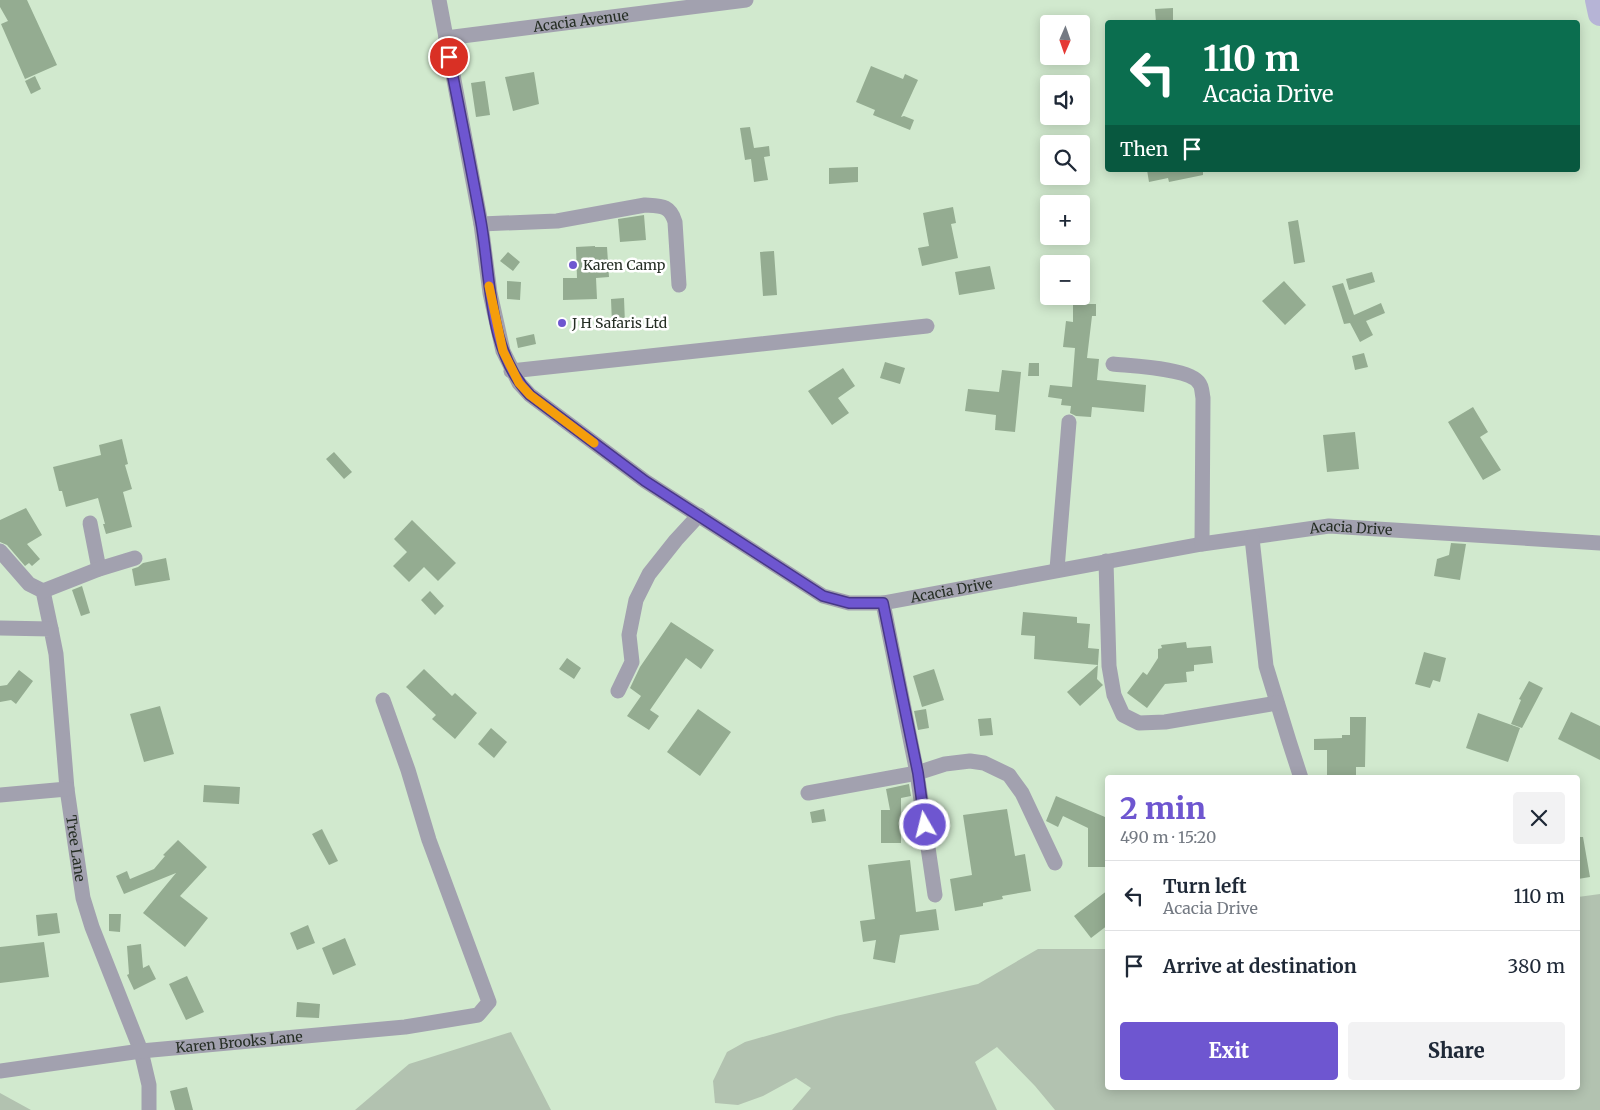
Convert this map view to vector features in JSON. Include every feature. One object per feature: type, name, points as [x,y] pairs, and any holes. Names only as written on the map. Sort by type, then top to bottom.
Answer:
[{"type":"street","name":"Acacia Drive","points":[[439,0],[481,224],[490,293],[503,351],[511,371],[530,395],[645,481],[823,596],[849,603],[883,603],[1202,544],[1329,526],[1600,543]]},
{"type":"street","name":"Acacia Avenue","points":[[446,38],[649,6],[746,0]]},
{"type":"street","points":[[481,224],[557,221],[645,205],[660,206],[668,209],[675,222],[679,285]]},
{"type":"street","points":[[511,371],[927,326]]},
{"type":"street","points":[[1113,364],[1183,373],[1190,375],[1200,383],[1203,398],[1202,544]]},
{"type":"street","points":[[1057,570],[1068,422]]},
{"type":"street","points":[[618,691],[632,662],[629,635],[636,600],[649,574],[698,515]]},
{"type":"street","points":[[90,524],[99,569]]},
{"type":"street","points":[[1252,538],[1266,666],[1300,775]]},
{"type":"street","points":[[0,552],[29,584],[43,591],[99,569],[135,558]]},
{"type":"street","points":[[1106,561],[1109,666],[1114,695],[1123,715],[1139,723],[1165,722],[1277,703]]},
{"type":"street","name":"Tree Lane","points":[[43,591],[56,654],[67,789],[83,898],[92,927],[141,1051],[149,1085],[149,1110]]},
{"type":"street","points":[[883,603],[918,773],[935,895]]},
{"type":"street","points":[[0,628],[51,629]]},
{"type":"street","name":"Karen Brooks Lane","points":[[0,1071],[141,1051],[405,1027],[478,1015],[489,1002],[429,840],[384,700]]},
{"type":"street","points":[[808,793],[918,773],[945,764],[970,761],[984,764],[1008,775],[1022,793],[1055,863]]},
{"type":"street","points":[[0,795],[67,789]]},
{"type":"green space","points":[[1600,894],[1600,1110],[1055,1110],[1035,1086],[997,1047],[975,1062],[997,1110],[792,1110],[811,1088],[796,1078],[763,1096],[738,1105],[715,1103],[713,1081],[727,1052],[745,1042],[836,1016],[978,984],[1038,949],[1105,949],[1105,1090],[1580,1090],[1580,897]]},
{"type":"green space","points":[[511,1032],[551,1110],[355,1110],[409,1064]]},
{"type":"green space","points":[[0,1093],[31,1110],[0,1110]]},
{"type":"building","points":[[0,0],[27,0],[57,65],[25,79],[1,24],[8,21],[0,7]]},
{"type":"building","points":[[1173,8],[1173,20],[1156,20],[1155,9]]},
{"type":"building","points":[[871,66],[903,79],[905,74],[918,80],[901,117],[904,116],[914,120],[910,130],[873,115],[875,110],[856,102]]},
{"type":"building","points":[[534,72],[539,104],[513,111],[505,77]]},
{"type":"building","points":[[35,76],[41,89],[31,94],[25,81]]},
{"type":"building","points":[[485,81],[490,115],[476,117],[471,83]]},
{"type":"building","points":[[750,127],[754,148],[769,146],[770,156],[764,157],[768,180],[754,182],[751,159],[745,160],[740,128]]},
{"type":"building","points":[[858,167],[858,182],[829,184],[829,168]]},
{"type":"building","points":[[1147,172],[1203,172],[1203,175],[1169,182],[1168,178],[1149,182]]},
{"type":"building","points":[[953,207],[956,223],[951,224],[958,258],[922,266],[918,248],[929,246],[923,213]]},
{"type":"building","points":[[644,215],[646,240],[620,242],[618,219]]},
{"type":"building","points":[[1298,220],[1305,262],[1294,264],[1288,222]]},
{"type":"building","points":[[576,247],[607,247],[609,277],[596,278],[597,299],[563,300],[563,278],[577,278]]},
{"type":"building","points":[[774,251],[777,295],[763,296],[760,252]]},
{"type":"building","points":[[508,252],[520,262],[513,271],[500,261]]},
{"type":"building","points":[[990,266],[995,289],[959,295],[955,272]]},
{"type":"building","points":[[1372,272],[1375,282],[1349,290],[1346,279]]},
{"type":"building","points":[[507,281],[521,282],[520,300],[507,299]]},
{"type":"building","points":[[1284,281],[1306,305],[1285,325],[1262,301]]},
{"type":"building","points":[[1343,283],[1354,315],[1381,303],[1385,313],[1366,321],[1373,335],[1360,342],[1350,323],[1344,324],[1332,286]]},
{"type":"building","points":[[624,298],[625,324],[612,324],[611,299]]},
{"type":"building","points":[[1096,304],[1096,316],[1092,316],[1087,358],[1099,359],[1097,380],[1146,385],[1144,412],[1092,407],[1091,417],[1076,416],[1070,413],[1071,406],[1061,405],[1062,399],[1048,397],[1050,385],[1072,387],[1075,348],[1063,347],[1066,321],[1073,322],[1073,305]]},
{"type":"building","points":[[534,334],[536,344],[518,348],[516,338]]},
{"type":"building","points":[[1364,353],[1368,367],[1355,370],[1352,356]]},
{"type":"building","points":[[885,362],[905,368],[900,384],[880,378]]},
{"type":"building","points":[[1029,363],[1039,363],[1039,376],[1028,376]]},
{"type":"building","points":[[843,368],[855,386],[838,398],[849,413],[832,425],[808,391]]},
{"type":"building","points":[[1002,370],[1021,372],[1015,432],[995,430],[996,415],[965,411],[968,389],[999,392]]},
{"type":"building","points":[[1473,407],[1488,432],[1480,437],[1501,470],[1483,480],[1448,422]]},
{"type":"building","points":[[1355,432],[1359,469],[1327,472],[1323,435]]},
{"type":"building","points":[[122,439],[128,464],[125,465],[132,489],[123,492],[132,527],[106,534],[98,498],[66,507],[62,491],[59,491],[53,467],[101,455],[99,445]]},
{"type":"building","points":[[334,452],[352,472],[344,479],[326,459]]},
{"type":"building","points":[[26,508],[42,535],[27,544],[40,559],[32,566],[29,563],[25,566],[7,545],[0,542],[0,520]]},
{"type":"building","points":[[412,520],[456,563],[438,581],[424,567],[409,582],[393,566],[407,552],[394,539]]},
{"type":"building","points":[[1451,543],[1466,544],[1460,580],[1434,576],[1437,559],[1449,555]]},
{"type":"building","points":[[166,558],[170,580],[135,586],[132,569],[143,563]]},
{"type":"building","points":[[82,586],[90,613],[81,616],[72,590]]},
{"type":"building","points":[[430,591],[444,606],[435,615],[421,600]]},
{"type":"building","points":[[1023,612],[1077,617],[1077,623],[1090,624],[1088,648],[1099,649],[1098,665],[1034,659],[1035,636],[1021,635]]},
{"type":"building","points":[[671,622],[714,650],[701,669],[686,658],[650,710],[659,716],[649,730],[627,716],[641,696],[630,688],[640,667]]},
{"type":"building","points":[[1186,642],[1187,648],[1211,646],[1213,663],[1194,665],[1194,671],[1186,672],[1187,682],[1165,684],[1147,708],[1127,693],[1143,672],[1147,675],[1158,658],[1158,649],[1162,648],[1161,645]]},
{"type":"building","points":[[1424,652],[1446,658],[1440,682],[1433,680],[1430,688],[1415,684]]},
{"type":"building","points":[[567,658],[581,668],[574,679],[559,669]]},
{"type":"building","points":[[1098,665],[1097,679],[1103,685],[1080,706],[1067,692]]},
{"type":"building","points":[[424,669],[452,696],[455,693],[477,713],[455,739],[432,719],[436,715],[406,687]]},
{"type":"building","points":[[934,669],[944,700],[922,707],[913,676]]},
{"type":"building","points":[[19,670],[33,681],[16,704],[11,700],[0,702],[0,686],[7,685]]},
{"type":"building","points":[[1529,681],[1543,688],[1522,728],[1511,724],[1521,700],[1519,699]]},
{"type":"building","points":[[160,706],[174,754],[144,762],[130,714]]},
{"type":"building","points":[[698,709],[731,732],[700,776],[667,752]]},
{"type":"building","points":[[926,709],[929,728],[918,730],[914,711]]},
{"type":"building","points":[[1571,712],[1600,726],[1600,760],[1558,739]]},
{"type":"building","points":[[1478,713],[1520,728],[1508,762],[1466,748]]},
{"type":"building","points":[[1350,717],[1366,717],[1365,767],[1356,767],[1356,775],[1327,775],[1327,750],[1314,750],[1314,739],[1342,738],[1342,735],[1350,735]]},
{"type":"building","points":[[991,718],[993,735],[980,736],[978,719]]},
{"type":"building","points":[[491,728],[507,742],[494,758],[478,744]]},
{"type":"building","points":[[909,784],[911,796],[901,798],[901,843],[881,843],[881,810],[890,810],[886,789]]},
{"type":"building","points":[[204,785],[240,787],[239,804],[203,802]]},
{"type":"building","points":[[1056,796],[1105,817],[1105,867],[1088,867],[1088,828],[1063,816],[1058,827],[1046,821]]},
{"type":"building","points":[[824,809],[826,821],[812,823],[810,812]]},
{"type":"building","points":[[1007,809],[1015,856],[1025,854],[1031,891],[1002,896],[1003,899],[983,903],[983,906],[955,911],[950,879],[972,875],[963,815]]},
{"type":"building","points":[[322,829],[338,861],[329,865],[312,834]]},
{"type":"building","points":[[1580,837],[1583,837],[1590,877],[1580,879]]},
{"type":"building","points":[[178,840],[207,867],[180,896],[208,918],[185,947],[143,913],[176,873],[124,894],[116,876],[127,871],[130,879],[154,869],[165,856],[163,855]]},
{"type":"building","points":[[910,860],[916,912],[936,909],[939,930],[900,935],[895,963],[873,959],[876,940],[863,942],[860,921],[875,919],[868,865]]},
{"type":"building","points":[[1105,892],[1105,927],[1091,938],[1074,916]]},
{"type":"building","points":[[57,913],[60,933],[38,936],[36,915]]},
{"type":"building","points":[[109,914],[121,914],[120,932],[109,931]]},
{"type":"building","points":[[308,925],[315,943],[297,950],[290,933]]},
{"type":"building","points":[[345,938],[356,965],[333,975],[322,948]]},
{"type":"building","points":[[44,942],[49,977],[0,983],[0,947]]},
{"type":"building","points":[[141,944],[143,968],[149,965],[156,979],[134,990],[127,975],[129,974],[127,946]]},
{"type":"building","points":[[187,976],[204,1012],[186,1020],[169,984]]},
{"type":"building","points":[[297,1002],[320,1004],[319,1018],[296,1017]]},
{"type":"building","points":[[187,1087],[193,1110],[175,1110],[170,1091]]},
{"type":"waterway","points":[[1597,0],[1600,14]]},
{"type":"slow traffic","points":[[489,286],[503,351],[511,371],[519,383],[530,395],[594,443]]},
{"type":"place","name":"Karen Camp","points":[[573,265]]},
{"type":"place","name":"J H Safaris Ltd","points":[[562,323]]},
{"type":"route","points":[[449,57],[481,224],[490,293],[503,351],[511,371],[530,395],[645,481],[823,596],[849,603],[883,603],[918,773],[925,825]]}]
